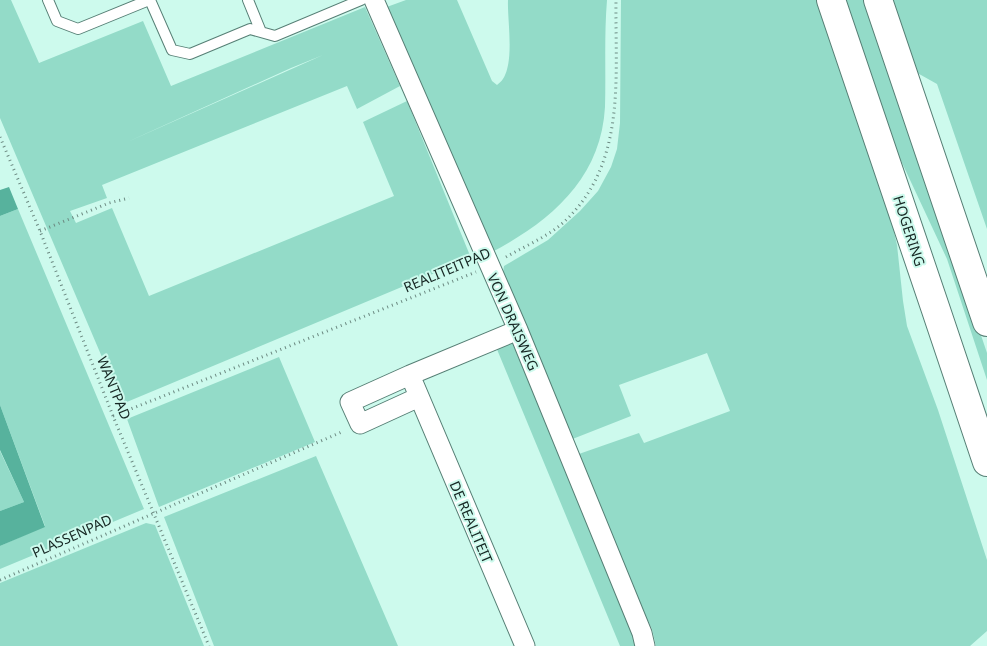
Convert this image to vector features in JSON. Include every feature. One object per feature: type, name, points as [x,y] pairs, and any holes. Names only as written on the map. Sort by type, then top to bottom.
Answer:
[{"type":"highway","name":"HOGERING","points":[[831,0],[879,137],[987,462]]},
{"type":"highway","points":[[878,0],[987,322]]},
{"type":"street","name":"VON DRAISWEG","points":[[374,0],[518,330],[642,633],[645,646]]},
{"type":"street","points":[[419,397],[360,424],[350,402],[518,330]]},
{"type":"street","name":"DE REALITEIT","points":[[410,375],[524,646]]},
{"type":"lane","points":[[48,0],[57,21],[78,28],[150,0],[172,50],[190,54],[250,29],[275,36],[361,0]]},
{"type":"lane","points":[[248,0],[262,32]]},
{"type":"path","name":"REALITEITPAD","points":[[113,416],[489,267],[546,235],[564,222],[578,207],[596,182],[609,147],[615,116],[616,0]]},
{"type":"path","name":"WANTPAD","points":[[0,137],[209,646]]},
{"type":"path","points":[[40,231],[109,203],[129,198]]},
{"type":"path","points":[[153,512],[360,424]]},
{"type":"path","name":"PLASSENPAD","points":[[0,580],[153,512]]},
{"type":"shaded area","points":[[0,0],[11,0],[39,63],[143,21],[171,86],[365,7],[400,86],[357,109],[347,86],[102,185],[107,198],[70,211],[76,223],[112,208],[149,296],[394,196],[363,122],[407,101],[471,258],[122,404],[0,118]],"holes":[[[323,55],[125,143],[291,68]]]},
{"type":"shaded area","points":[[406,0],[457,0],[492,81],[497,85],[503,79],[509,59],[508,0],[607,0],[605,107],[601,133],[594,156],[583,177],[552,212],[512,241],[490,253],[384,8]]},
{"type":"shaded area","points":[[621,0],[819,0],[877,171],[891,219],[897,245],[907,326],[938,410],[987,560],[987,631],[970,646],[656,646],[652,629],[627,577],[576,455],[639,433],[644,443],[730,411],[707,353],[619,385],[631,416],[570,440],[503,272],[504,266],[548,240],[580,211],[598,191],[611,167],[617,149],[620,123]]},
{"type":"shaded area","points":[[845,0],[868,0],[987,353],[987,380],[947,259],[896,150]]},
{"type":"shaded area","points":[[888,0],[987,0],[987,229],[937,84],[912,70]]},
{"type":"shaded area","points":[[9,187],[18,209],[0,216],[0,190]]},
{"type":"shaded area","points":[[18,209],[144,509],[0,569],[0,546],[45,526],[0,405],[0,216]]},
{"type":"shaded area","points":[[511,340],[617,592],[637,646],[620,646],[496,347]]},
{"type":"shaded area","points":[[279,357],[315,442],[159,507],[127,419]]},
{"type":"shaded area","points":[[0,405],[45,527],[0,546],[0,511],[24,502],[0,450]]},
{"type":"shaded area","points":[[0,451],[24,502],[0,511]]},
{"type":"shaded area","points":[[316,456],[398,646],[214,646],[164,517]]},
{"type":"shaded area","points":[[146,523],[155,525],[204,646],[0,646],[0,583]]}]
